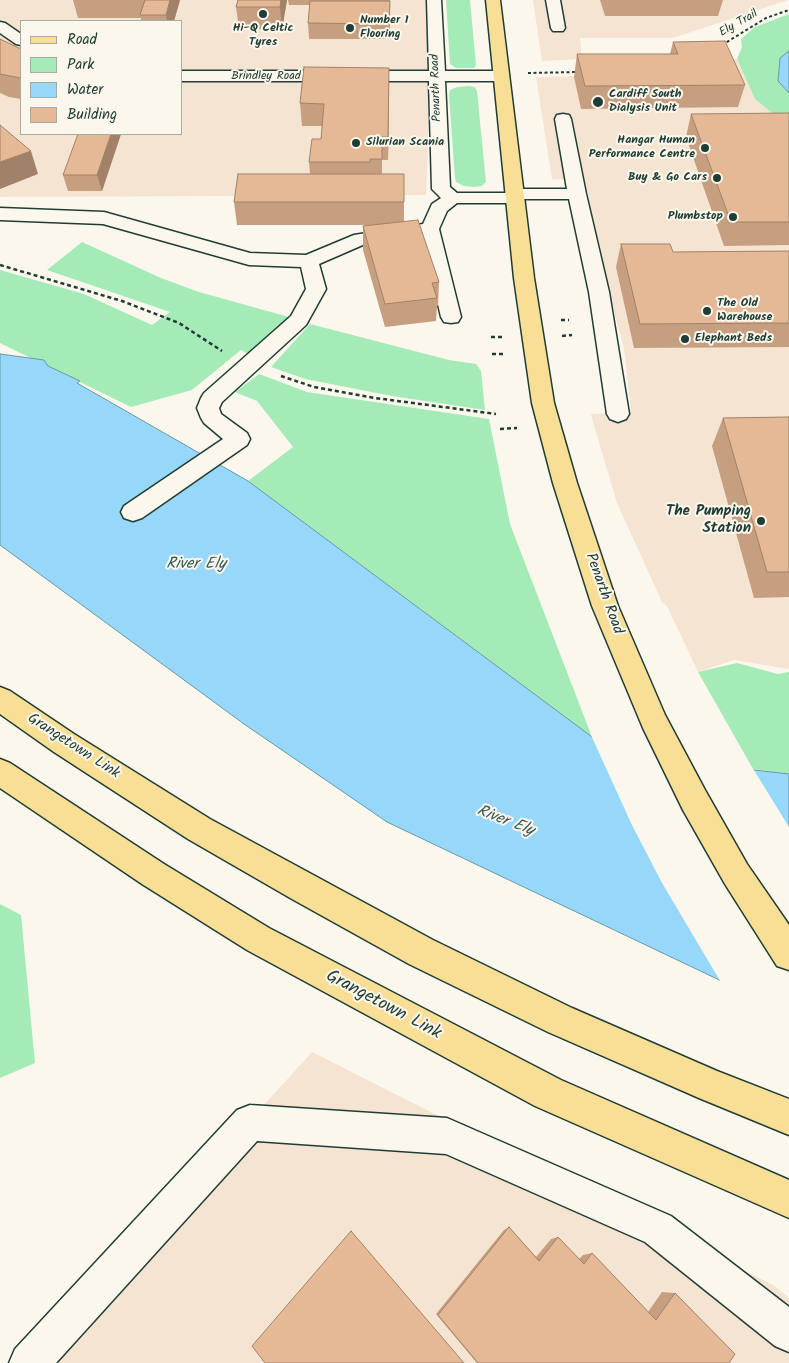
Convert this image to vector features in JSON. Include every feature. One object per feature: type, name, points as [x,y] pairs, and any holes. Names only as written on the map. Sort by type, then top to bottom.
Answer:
[{"type":"main road","name":"Penarth Road","points":[[493,0],[524,278],[543,403],[565,483],[605,606],[653,719],[694,800],[736,874],[789,954]]},
{"type":"main road","name":"Grangetown Link","points":[[0,698],[64,743],[199,829],[421,952],[560,1020],[711,1086],[789,1117]]},
{"type":"main road","name":"Grangetown Link","points":[[0,772],[153,874],[258,939],[548,1092],[789,1200]]},
{"type":"street","name":"Penarth Road","points":[[434,0],[442,189],[453,198]]},
{"type":"street","points":[[553,0],[558,28]]},
{"type":"street","points":[[0,26],[20,40]]},
{"type":"street","name":"Brindley Road","points":[[182,76],[501,76]]},
{"type":"street","points":[[563,119],[575,186],[598,292],[618,414]]},
{"type":"street","points":[[451,317],[430,229],[439,208],[453,198],[515,196],[575,186]]},
{"type":"street","points":[[0,214],[104,218],[249,259],[309,260],[361,239],[430,229]]},
{"type":"street","points":[[133,512],[239,439],[212,418],[208,408],[212,398],[299,320],[316,288],[309,260]]},
{"type":"street","points":[[29,1363],[250,1123],[447,1136],[658,1229],[789,1332]]},
{"type":"path","name":"Ely Trail","points":[[721,45],[766,18],[789,10]]},
{"type":"path","points":[[520,73],[577,72]]},
{"type":"shaded area","points":[[0,0],[434,0],[428,68],[426,195],[0,197]]},
{"type":"shaded area","points":[[533,0],[788,0],[673,38],[580,38],[582,59],[542,61]]},
{"type":"shaded area","points":[[737,59],[755,99],[789,127],[789,669],[734,660],[698,672],[667,606],[662,602],[617,503],[593,422],[591,414],[631,412],[624,348],[598,256],[581,180],[552,179],[536,77],[575,76],[708,60]]},
{"type":"shaded area","points":[[312,1052],[775,1286],[789,1298],[789,1363],[29,1363]]},
{"type":"green space","points":[[446,0],[470,0],[476,65],[474,68],[456,68],[450,64]]},
{"type":"green space","points":[[789,14],[789,51],[780,59],[778,80],[789,93],[789,127],[755,99],[737,59],[742,47],[741,39],[755,27]]},
{"type":"green space","points":[[468,86],[475,87],[477,91],[486,182],[482,186],[474,187],[464,186],[456,182],[449,95],[450,90]]},
{"type":"green space","points":[[82,242],[161,278],[199,292],[289,317],[248,354],[241,350],[192,390],[131,407],[0,343],[0,270],[84,294],[152,325],[170,312],[47,270]]},
{"type":"green space","points":[[310,324],[449,360],[476,364],[481,371],[485,410],[392,396],[305,379],[271,367]]},
{"type":"green space","points":[[259,374],[307,392],[489,419],[510,524],[592,737],[248,481],[293,447],[257,401],[235,392]]},
{"type":"green space","points":[[737,663],[778,674],[789,672],[789,774],[753,769],[698,672]]},
{"type":"green space","points":[[0,904],[21,915],[35,1063],[0,1078]]},
{"type":"water","points":[[789,51],[789,93],[778,81],[780,58]]},
{"type":"water","name":"River Ely","points":[[0,354],[44,360],[48,366],[80,381],[77,383],[248,481],[615,754],[789,774],[789,1007],[774,1006],[387,822],[244,724],[0,545]]},
{"type":"pier","points":[[590,733],[616,752],[752,767],[789,827],[789,1010],[773,1008],[722,984],[662,883],[631,823]]},
{"type":"building","points":[[145,0],[170,0],[166,15],[140,15]]},
{"type":"building","points":[[238,0],[281,0],[280,7],[236,7]]},
{"type":"building","points":[[310,1],[390,1],[389,24],[308,23]]},
{"type":"building","points":[[0,39],[20,49],[20,78],[0,74]]},
{"type":"building","points":[[725,41],[745,85],[585,86],[577,54],[678,54],[673,42]]},
{"type":"building","name":"Silurian Scania","points":[[304,67],[389,68],[388,137],[382,137],[382,159],[370,159],[370,162],[309,162],[312,139],[321,139],[324,104],[300,103]]},
{"type":"building","points":[[789,113],[789,222],[731,222],[691,114]]},
{"type":"building","points":[[0,125],[31,151],[0,162]]},
{"type":"building","points":[[78,135],[111,135],[97,175],[63,175]]},
{"type":"building","points":[[238,174],[404,174],[404,202],[234,202]]},
{"type":"building","points":[[418,220],[439,282],[432,283],[437,298],[385,304],[363,226]]},
{"type":"building","name":"The Old Warehouse","points":[[621,244],[670,244],[673,252],[789,251],[789,323],[640,324]]},
{"type":"building","points":[[789,417],[789,572],[767,572],[723,418]]},
{"type":"building","points":[[509,1227],[539,1261],[558,1237],[584,1264],[592,1253],[656,1320],[675,1293],[735,1354],[729,1363],[478,1363],[438,1315]]},
{"type":"building","points":[[351,1231],[464,1363],[265,1363],[252,1346]]},
{"type":"place","name":"Hi-Q Celtic Tyres","points":[[263,14]]},
{"type":"place","name":"Number 1 Flooring","points":[[350,28]]},
{"type":"place","name":"Cardiff South Dialysis Unit","points":[[598,102]]},
{"type":"place","name":"Silurian Scania","points":[[356,143]]},
{"type":"place","name":"Hangar Human Performance Centre","points":[[705,148]]},
{"type":"place","name":"Buy & Go Cars","points":[[717,178]]},
{"type":"place","name":"Plumbstop","points":[[733,217]]},
{"type":"place","name":"The Old Warehouse","points":[[707,311]]},
{"type":"place","name":"Elephant Beds","points":[[685,339]]},
{"type":"place","name":"The Pumping Station","points":[[761,521]]}]
